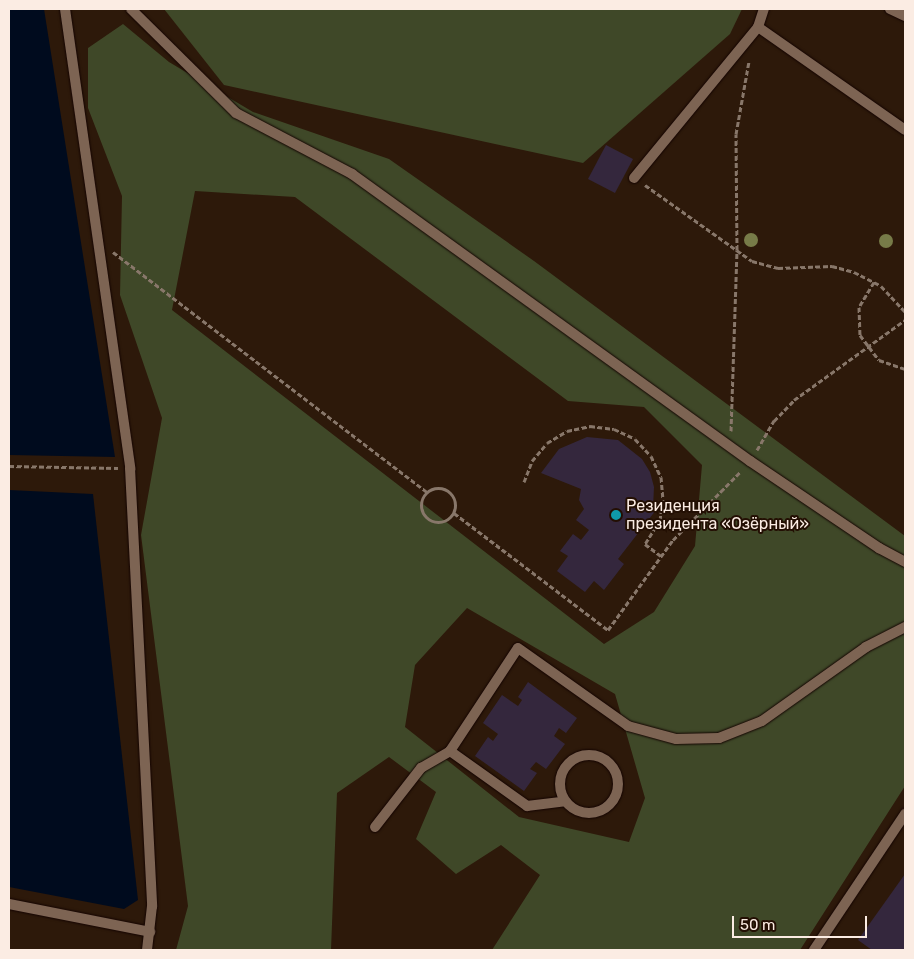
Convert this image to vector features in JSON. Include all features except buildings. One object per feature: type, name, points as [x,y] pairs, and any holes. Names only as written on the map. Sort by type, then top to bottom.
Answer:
[{"type":"lane","points":[[65,9],[100,243],[130,468],[152,906],[147,950]]},
{"type":"lane","points":[[131,9],[236,113],[352,174],[750,461],[879,548],[905,562]]},
{"type":"lane","points":[[634,178],[758,27],[764,9]]},
{"type":"lane","points":[[890,9],[905,16]]},
{"type":"lane","points":[[758,27],[905,130]]},
{"type":"lane","points":[[375,827],[421,768],[450,751],[518,648],[628,726],[676,739],[719,738],[762,721],[866,647],[905,627]]},
{"type":"lane","points":[[450,751],[527,806],[564,801],[581,813],[592,814],[606,808],[616,797],[618,787],[614,768],[598,756],[580,756],[572,760],[561,775],[559,784],[564,801]]},
{"type":"lane","points":[[814,950],[905,814]]},
{"type":"lane","points":[[9,904],[150,932]]},
{"type":"path","points":[[730,446],[737,250],[736,134],[751,52]]},
{"type":"path","points":[[634,178],[752,262],[778,268],[832,266],[874,282],[905,312]]},
{"type":"path","points":[[100,243],[427,492]]},
{"type":"path","points":[[874,282],[865,293],[858,321],[867,348],[879,360],[905,369]]},
{"type":"path","points":[[454,513],[608,630],[661,556],[750,461],[774,421],[794,400],[905,320]]},
{"type":"path","points":[[524,482],[532,461],[547,443],[567,431],[590,426],[614,429],[635,439],[651,456],[661,477],[664,501],[660,520],[645,544],[661,556]]},
{"type":"path","points":[[9,466],[130,468]]},
{"type":"path","points":[[438,488],[449,492],[455,501],[454,513],[441,523],[430,521],[421,507],[427,492],[438,488]]},
{"type":"green space","points":[[164,9],[742,9],[730,34],[583,163],[224,85]]},
{"type":"green space","points":[[123,24],[169,62],[253,112],[389,159],[534,261],[905,536],[905,786],[800,950],[492,950],[540,875],[501,845],[456,874],[416,839],[436,792],[389,757],[337,793],[331,950],[176,950],[188,906],[141,535],[162,418],[120,295],[122,196],[88,108],[88,48]],"holes":[[[195,191],[295,197],[568,401],[644,407],[702,465],[695,546],[654,612],[604,644],[172,310]],[[467,608],[615,694],[645,798],[629,842],[519,817],[405,727],[415,665]]]},
{"type":"water","points":[[9,9],[44,9],[115,457],[9,455]]},
{"type":"water","points":[[9,490],[93,494],[138,900],[124,909],[9,887]]},
{"type":"place","name":"Резиденция президента «Озёрный»","points":[[616,515]]}]
